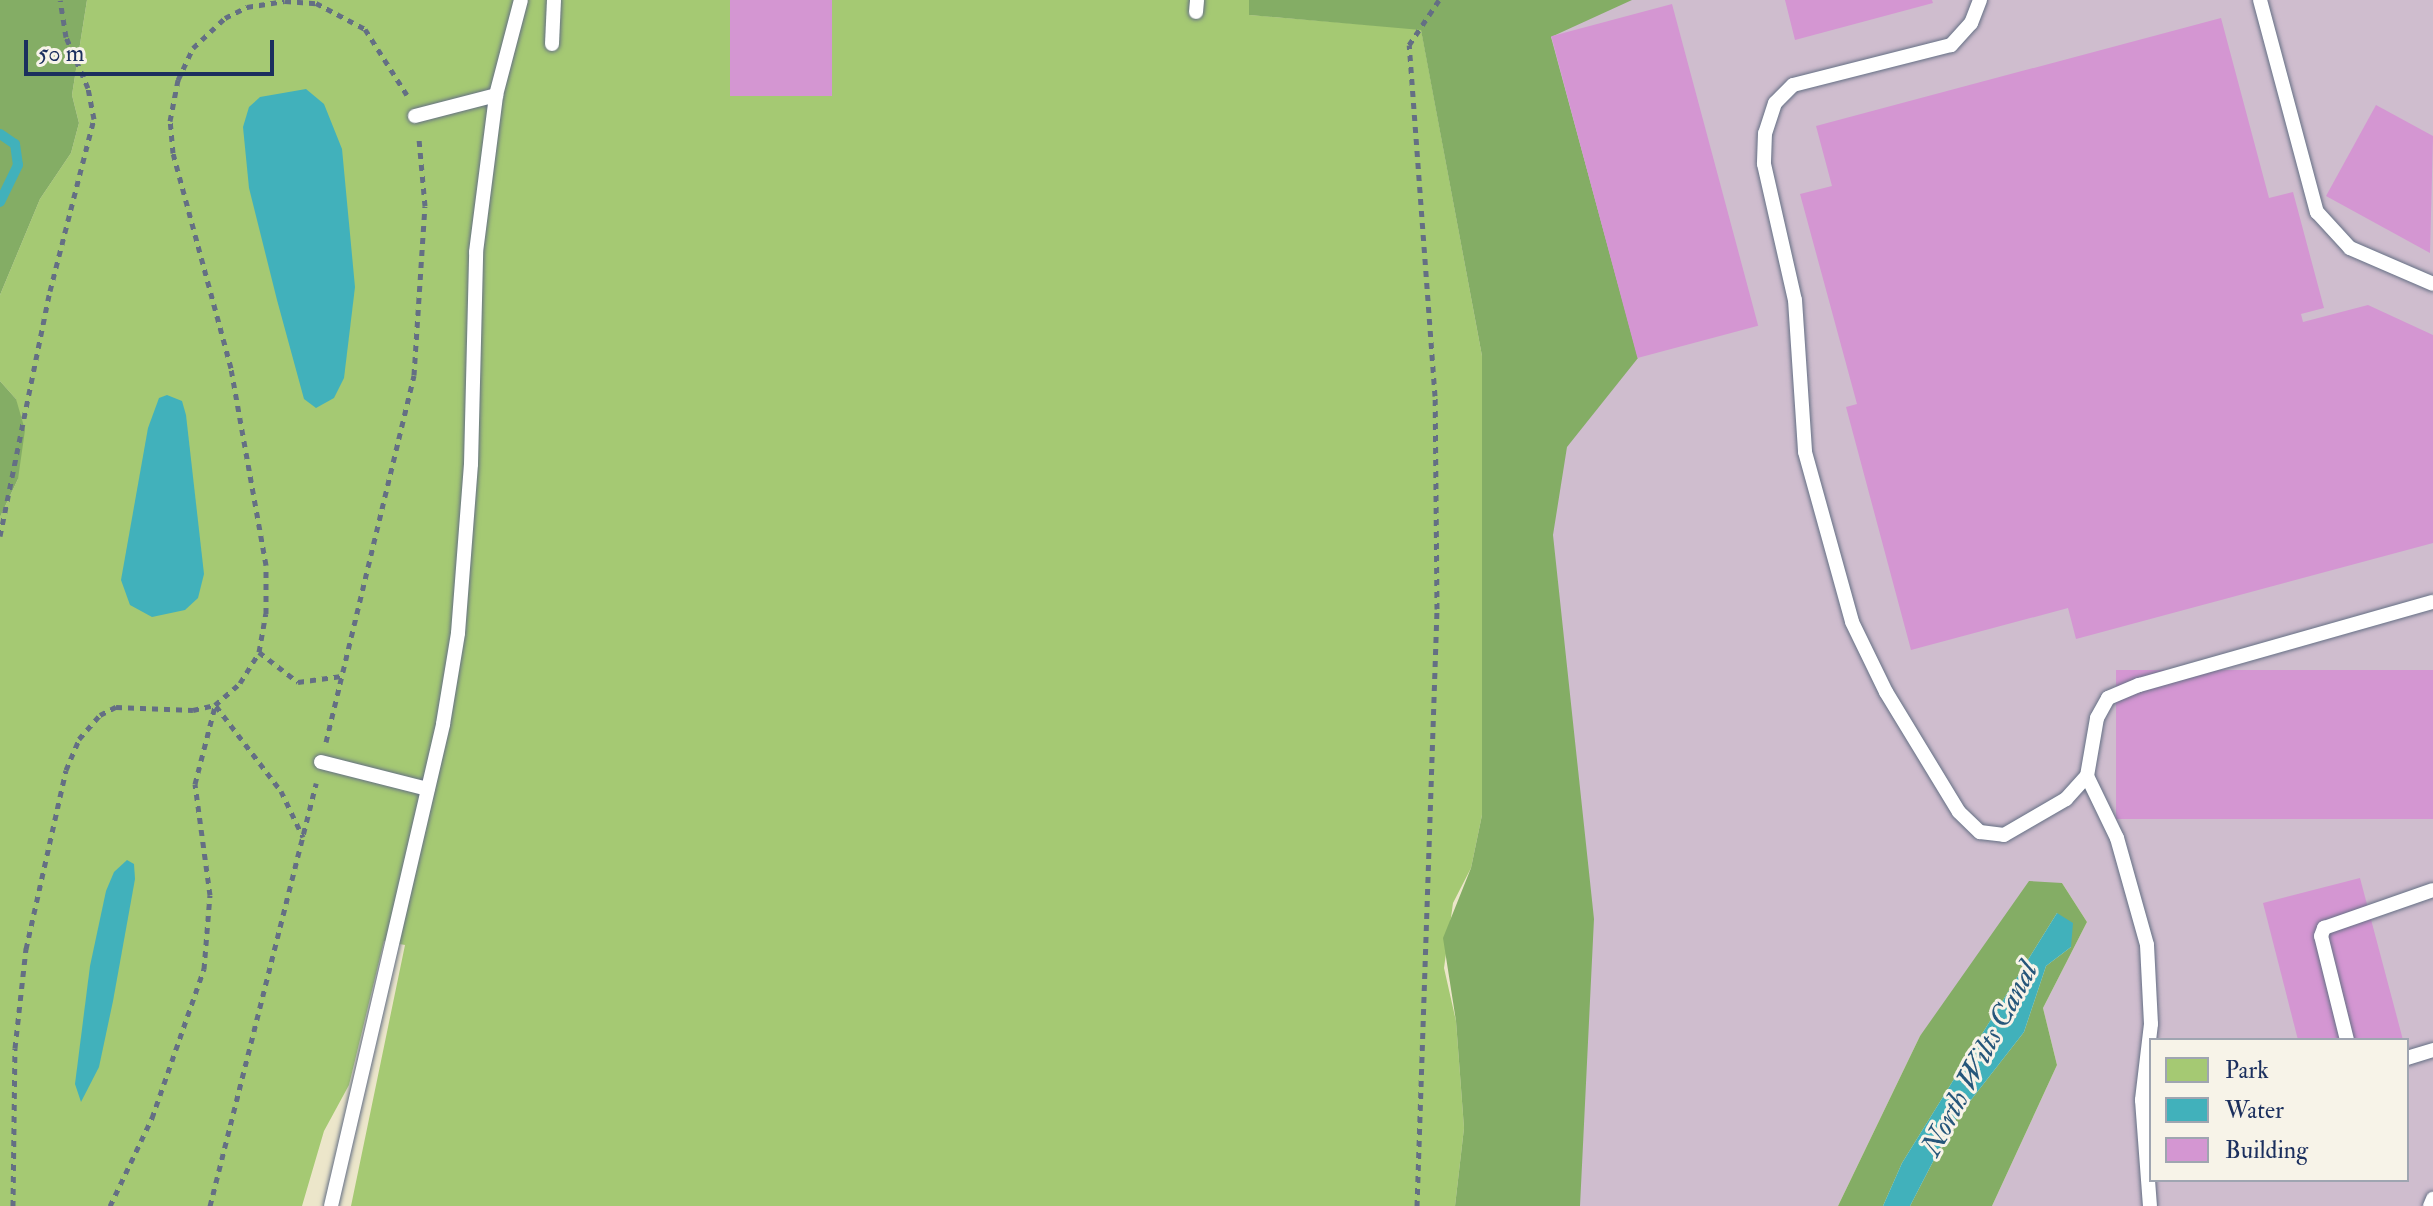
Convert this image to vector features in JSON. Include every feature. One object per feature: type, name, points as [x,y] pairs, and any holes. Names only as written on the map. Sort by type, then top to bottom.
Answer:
[{"type":"lane","points":[[331,1206],[428,789],[458,633],[467,552],[476,252],[496,95],[521,0]]},
{"type":"lane","points":[[552,44],[554,0]]},
{"type":"lane","points":[[1980,0],[1971,23],[1951,45],[1793,85],[1770,118],[1764,164],[1795,300],[1805,452],[1852,622],[1886,692],[1959,812],[1980,832],[2004,835],[2066,799],[2087,776],[2097,718],[2108,698],[2139,685],[2433,602]]},
{"type":"lane","points":[[2260,0],[2317,212],[2350,248],[2433,284]]},
{"type":"lane","points":[[415,116],[496,95]]},
{"type":"lane","points":[[321,762],[428,789]]},
{"type":"lane","points":[[2087,776],[2117,838],[2147,945],[2149,1038]]},
{"type":"lane","points":[[2346,1038],[2321,936],[2324,928],[2433,890]]},
{"type":"lane","points":[[2149,1041],[2142,1100],[2150,1206]]},
{"type":"lane","points":[[2409,1057],[2433,1050]]},
{"type":"lane","points":[[2430,1206],[2433,1199]]},
{"type":"path","points":[[0,536],[50,291],[94,119],[88,88],[66,37],[60,0]]},
{"type":"path","points":[[1417,1206],[1437,594],[1431,304],[1409,45],[1439,0]]},
{"type":"path","points":[[13,1206],[15,1048],[26,949],[66,770],[79,739],[100,715],[116,707],[193,710],[215,705],[240,683],[259,652],[266,614],[266,565],[231,368],[173,153],[170,121],[178,80],[193,48],[225,18],[247,7],[316,3],[365,29],[401,79],[415,116],[425,206],[414,375],[304,838],[210,1206]]},
{"type":"path","points":[[259,652],[298,682],[343,675]]},
{"type":"path","points":[[215,705],[281,791],[304,838]]},
{"type":"path","points":[[110,1206],[152,1118],[204,969],[210,895],[195,784],[215,705]]},
{"type":"shaded area","points":[[1447,0],[2433,0],[2433,1206],[1992,1206],[2057,1065],[2043,1008],[2087,922],[2062,883],[1920,1036],[1838,1206],[1571,1206]]},
{"type":"green space","points":[[0,0],[87,0],[72,95],[79,123],[71,153],[40,199],[0,295]]},
{"type":"green space","points":[[87,0],[1249,0],[1249,15],[1421,29],[1482,356],[1482,815],[1471,868],[1453,903],[1444,968],[1456,1021],[1464,1128],[1455,1206],[351,1206],[405,945],[384,941],[349,1085],[324,1131],[302,1206],[0,1206],[0,517],[18,479],[16,399],[0,381],[0,295],[40,199],[71,153],[79,123],[72,95]]},
{"type":"green space","points":[[1249,0],[1632,0],[1551,37],[1638,358],[1567,447],[1553,535],[1594,919],[1580,1206],[1455,1206],[1464,1128],[1456,1021],[1443,938],[1471,868],[1482,815],[1482,356],[1421,30],[1249,15]]},
{"type":"green space","points":[[0,381],[16,399],[25,430],[18,479],[0,517]]},
{"type":"green space","points":[[2029,881],[2062,883],[2087,922],[2043,1008],[2057,1065],[1992,1206],[1910,1206],[1953,1123],[2024,1032],[2046,966],[2071,947],[2057,913],[1902,1163],[1883,1206],[1838,1206],[1920,1036]]},
{"type":"water","points":[[306,89],[324,104],[342,149],[355,287],[344,378],[334,398],[316,408],[304,399],[277,300],[249,188],[243,127],[249,107],[260,97]]},
{"type":"water","points":[[167,395],[182,401],[186,415],[204,574],[198,598],[185,610],[152,617],[130,605],[121,580],[148,428],[159,398]]},
{"type":"water","points":[[127,860],[134,864],[135,879],[113,1001],[99,1067],[81,1102],[75,1084],[90,966],[106,891],[114,872]]},
{"type":"water","name":"North Wilts Canal","points":[[2057,913],[2073,923],[2071,947],[2046,966],[2024,1032],[1953,1123],[1910,1206],[1883,1206],[1902,1163]]},
{"type":"building","points":[[730,0],[832,0],[832,96],[730,96]]},
{"type":"building","points":[[1785,0],[1932,0],[1933,3],[1795,40]]},
{"type":"building","points":[[1672,4],[1758,326],[1637,358],[1551,36]]},
{"type":"building","points":[[2221,18],[2269,198],[2293,192],[2324,308],[2301,314],[2303,322],[2368,305],[2433,335],[2433,543],[2076,639],[2068,608],[1911,650],[1846,407],[1857,404],[1800,194],[1832,186],[1816,126]]},
{"type":"building","points":[[2376,105],[2433,136],[2430,253],[2326,196]]},
{"type":"building","points":[[2116,670],[2433,670],[2433,819],[2116,819]]},
{"type":"building","points":[[2360,878],[2402,1038],[2297,1038],[2263,903]]},
{"type":"waterway","points":[[0,134],[15,144],[18,165],[0,202]]}]
